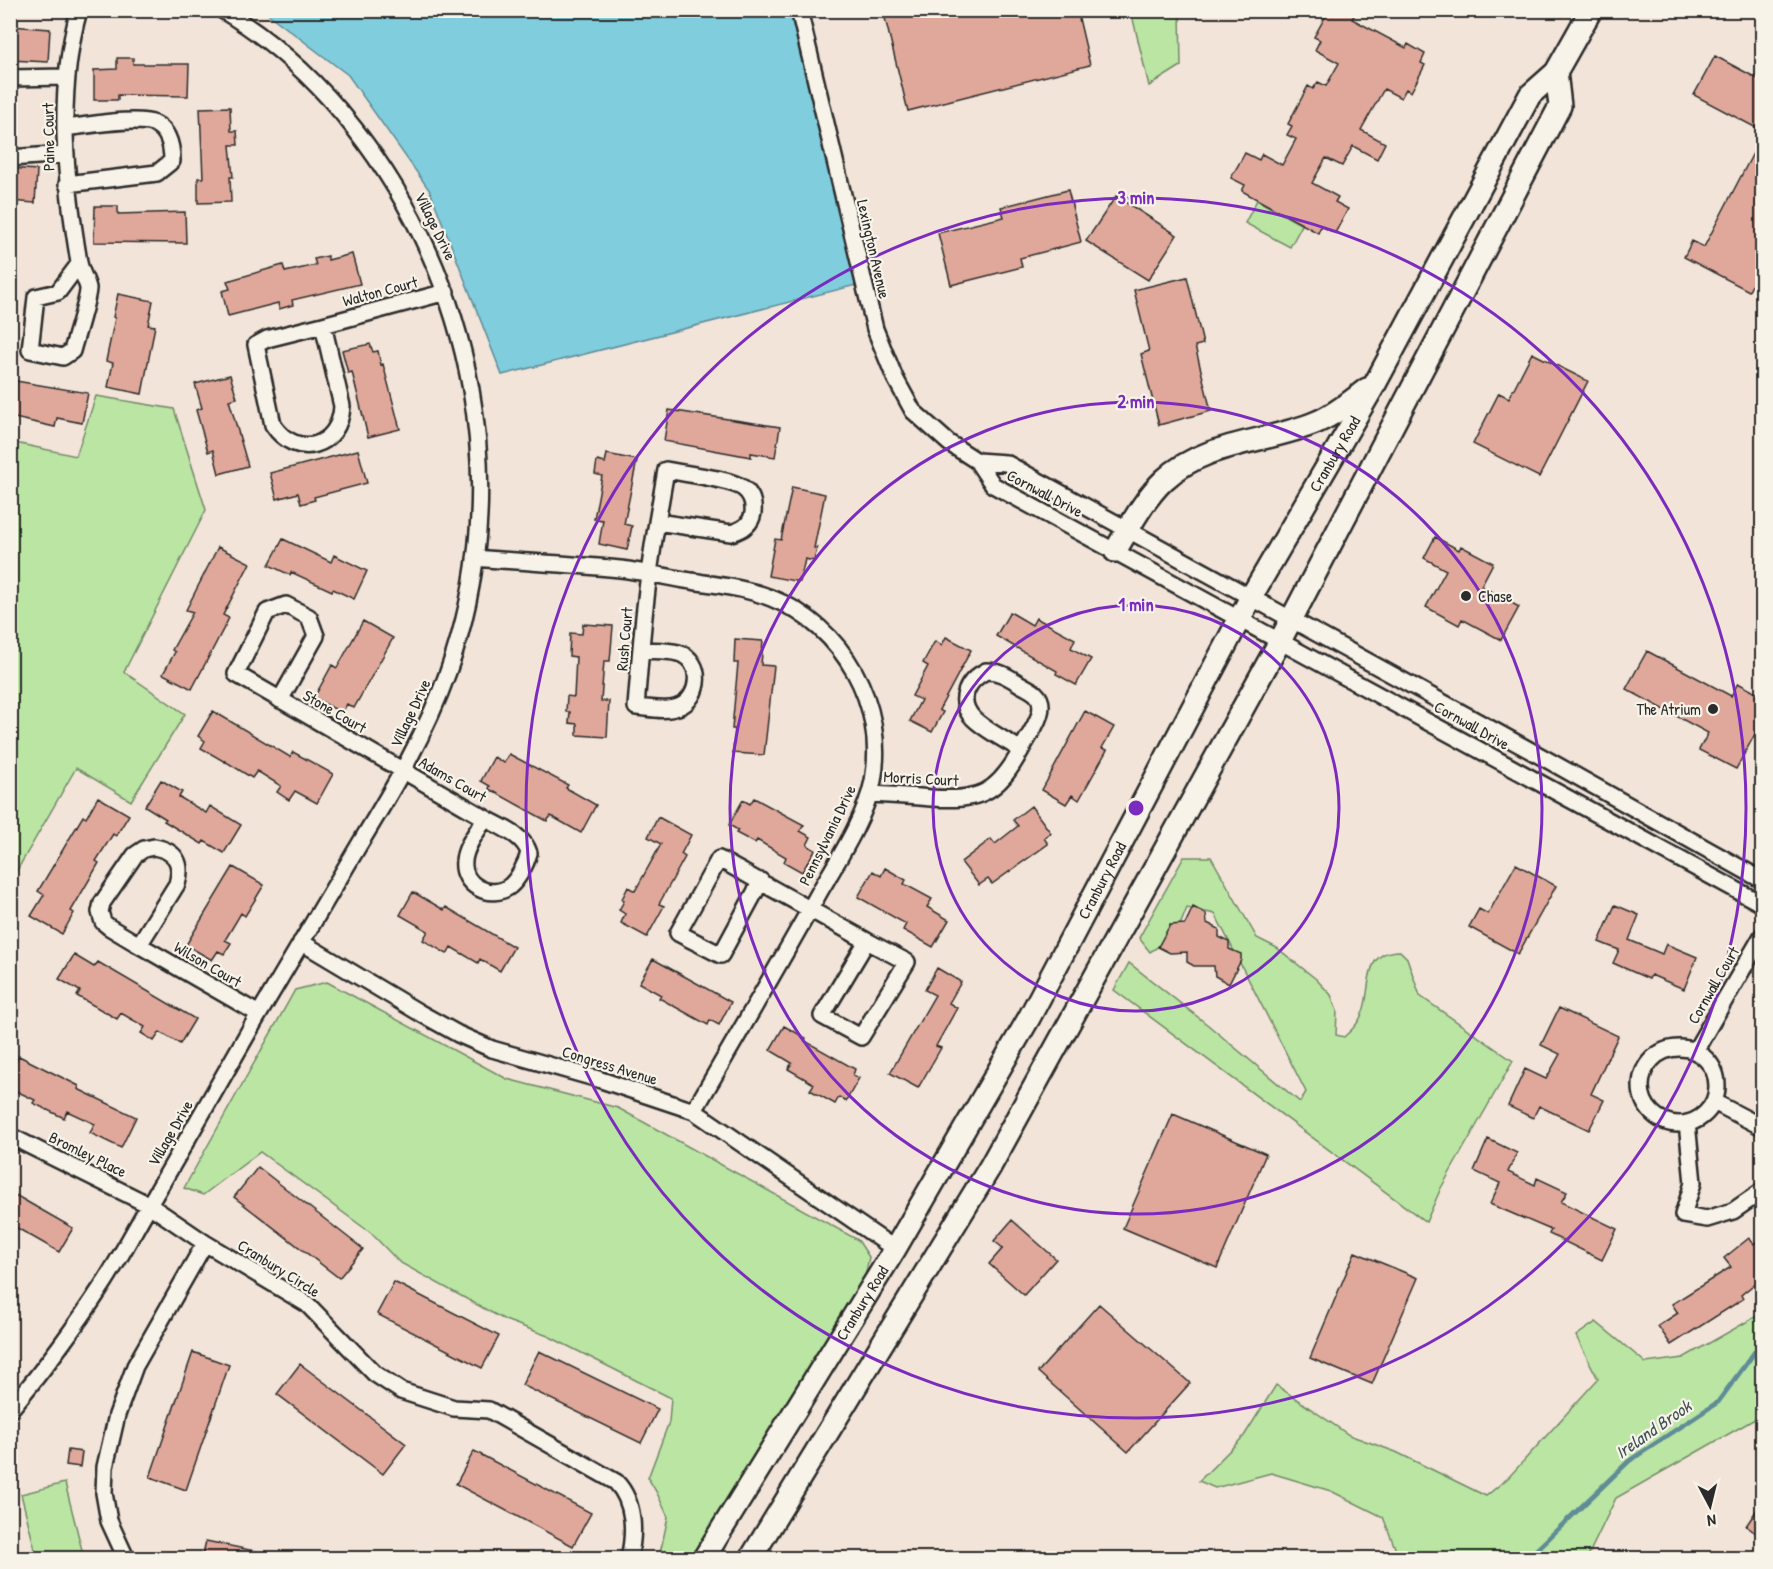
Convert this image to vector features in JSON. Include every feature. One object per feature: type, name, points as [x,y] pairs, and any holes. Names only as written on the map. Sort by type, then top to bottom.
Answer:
[{"type":"main road","name":"Cranbury Road","points":[[704,1558],[895,1249],[1029,1018],[1239,619],[1375,384],[1530,95],[1556,72],[1591,10]]},
{"type":"main road","points":[[751,1558],[990,1167],[1280,641],[1560,106],[1556,72]]},
{"type":"main road","points":[[1115,551],[1147,500],[1165,478],[1195,459],[1228,447],[1316,422],[1336,413],[1375,384]]},
{"type":"street","name":"Paine Court","points":[[79,10],[67,77],[65,128],[67,184],[79,264],[88,290],[72,351],[63,357],[30,350],[36,297],[58,292],[79,264]]},
{"type":"street","name":"Village Drive","points":[[10,1410],[39,1375],[104,1284],[259,1014],[403,771],[427,725],[449,670],[466,612],[475,558],[480,494],[478,434],[469,374],[455,316],[434,260],[408,207],[376,156],[339,109],[297,66],[251,27],[222,10]]},
{"type":"street","name":"Lexington Avenue","points":[[799,10],[875,329],[895,378],[913,411],[950,443],[977,461]]},
{"type":"street","points":[[10,78],[67,77]]},
{"type":"street","points":[[65,128],[134,121],[154,124],[166,135],[172,147],[172,160],[157,173],[67,184]]},
{"type":"street","points":[[10,158],[66,154]]},
{"type":"street","name":"Walton Court","points":[[323,325],[342,406],[341,417],[337,428],[321,443],[310,446],[299,445],[279,434],[273,424],[256,345],[267,339],[446,292]]},
{"type":"street","name":"Cornwall Drive","points":[[977,461],[1006,463],[1762,880]]},
{"type":"street","name":"Cornwall Drive","points":[[977,461],[993,485],[1762,904]]},
{"type":"street","name":"Rush Court","points":[[641,650],[680,653],[690,661],[697,677],[693,695],[679,707],[669,709],[636,706],[641,650],[648,574],[657,522],[666,470],[734,484],[745,489],[754,507],[747,526],[740,531],[730,533],[657,522]]},
{"type":"street","name":"Pennsylvania Drive","points":[[475,558],[620,569],[756,593],[795,610],[829,637],[854,672],[870,712],[875,746],[870,794],[811,908],[694,1111]]},
{"type":"street","name":"Stone Court","points":[[280,700],[316,636],[309,617],[286,605],[267,612],[236,674],[280,700],[403,771]]},
{"type":"street","points":[[986,671],[997,671],[1036,693],[1040,699],[1039,716],[1021,750],[971,715],[966,705],[965,694],[969,683],[975,676],[986,671]]},
{"type":"street","name":"Morris Court","points":[[870,794],[948,799],[975,796],[999,783],[1012,768],[1021,750]]},
{"type":"street","name":"Adams Court","points":[[403,771],[485,819]]},
{"type":"street","points":[[485,819],[522,839],[529,853],[510,886],[499,891],[487,892],[476,887],[465,873],[464,862],[467,850],[485,819]]},
{"type":"street","name":"Wilson Court","points":[[139,945],[177,884],[180,874],[173,855],[164,849],[154,847],[144,849],[135,855],[102,903],[100,912],[103,922],[139,945],[259,1014]]},
{"type":"street","points":[[761,881],[721,955],[678,933],[719,859],[761,881],[811,908],[907,962],[861,1037],[822,1016],[867,941]]},
{"type":"street","name":"Cornwall Court","points":[[1695,1052],[1762,936]]},
{"type":"street","name":"Congress Avenue","points":[[301,942],[420,1013],[492,1049],[598,1079],[694,1111],[895,1249]]},
{"type":"street","points":[[1682,1048],[1695,1052],[1713,1067],[1717,1078],[1714,1102],[1698,1119],[1687,1123],[1674,1124],[1662,1120],[1644,1101],[1641,1089],[1642,1076],[1648,1064],[1663,1052],[1682,1048]]},
{"type":"street","points":[[1714,1102],[1762,1128]]},
{"type":"street","points":[[1687,1123],[1693,1183],[1683,1215],[1707,1219],[1733,1211],[1762,1191]]},
{"type":"street","name":"Bromley Place","points":[[10,1136],[150,1205],[205,1243]]},
{"type":"street","points":[[126,1558],[111,1528],[104,1493],[105,1467],[117,1415],[135,1366],[205,1243]]},
{"type":"street","name":"Cranbury Circle","points":[[205,1243],[307,1304],[375,1374],[401,1391],[454,1408],[489,1410],[616,1482],[623,1489],[632,1512],[633,1543],[629,1558]]},
{"type":"green space","points":[[1131,11],[1180,11],[1181,66],[1149,86]]},
{"type":"green space","points":[[1257,200],[1302,225],[1290,247],[1245,223]]},
{"type":"green space","points":[[96,396],[174,409],[206,510],[124,672],[185,714],[131,801],[76,768],[12,879],[10,877],[11,442],[76,456]]},
{"type":"green space","points":[[1184,857],[1211,857],[1257,938],[1277,948],[1316,979],[1331,995],[1337,1011],[1336,1035],[1344,1037],[1359,1021],[1365,1004],[1370,974],[1379,957],[1400,951],[1407,958],[1420,996],[1513,1061],[1441,1188],[1426,1222],[1114,990],[1129,963],[1300,1102],[1306,1092],[1215,914],[1187,908],[1176,935],[1150,952],[1139,938]]},
{"type":"green space","points":[[327,982],[507,1079],[618,1108],[858,1240],[869,1257],[865,1278],[692,1558],[659,1558],[668,1517],[648,1478],[669,1422],[671,1398],[548,1336],[505,1320],[399,1262],[371,1233],[260,1152],[203,1195],[184,1188],[295,990]]},
{"type":"green space","points":[[1762,1313],[1762,1415],[1616,1498],[1587,1558],[1399,1558],[1383,1517],[1331,1491],[1271,1473],[1215,1488],[1199,1481],[1244,1436],[1276,1385],[1349,1435],[1396,1452],[1486,1496],[1508,1478],[1598,1379],[1576,1336],[1596,1322],[1646,1363],[1683,1358]]},
{"type":"green space","points":[[65,1483],[84,1558],[37,1558],[21,1494]]},
{"type":"water","points":[[264,11],[799,11],[864,283],[502,375],[430,191],[348,75]]},
{"type":"building","points":[[883,10],[1077,10],[1090,65],[908,111]]},
{"type":"building","points":[[1336,10],[1347,10],[1355,14],[1352,19],[1406,48],[1408,44],[1425,54],[1421,63],[1425,65],[1411,92],[1406,89],[1401,98],[1384,89],[1361,130],[1385,143],[1377,159],[1353,146],[1342,166],[1326,158],[1312,183],[1338,197],[1335,202],[1348,209],[1335,233],[1321,226],[1318,233],[1242,191],[1245,185],[1231,178],[1245,153],[1259,160],[1262,154],[1282,165],[1296,139],[1287,135],[1292,126],[1288,124],[1308,86],[1313,89],[1318,82],[1326,86],[1339,63],[1315,50],[1320,40],[1314,37],[1328,12],[1333,15]]},
{"type":"building","points":[[10,26],[50,29],[48,62],[10,60]]},
{"type":"building","points":[[1715,56],[1762,81],[1762,131],[1694,95]]},
{"type":"building","points":[[117,58],[133,58],[133,64],[189,64],[188,96],[118,95],[118,100],[94,100],[94,70],[117,69]]},
{"type":"building","points":[[230,107],[231,131],[237,131],[238,145],[230,145],[233,177],[230,177],[231,202],[198,203],[198,178],[203,178],[200,108]]},
{"type":"building","points":[[1762,136],[1762,265],[1749,291],[1684,257],[1692,241],[1704,247]]},
{"type":"building","points":[[10,168],[37,170],[35,203],[10,201]]},
{"type":"building","points":[[1068,190],[1081,242],[1020,258],[1022,267],[951,285],[938,233],[1004,217],[1001,207]]},
{"type":"building","points":[[1116,196],[1177,235],[1148,280],[1086,241]]},
{"type":"building","points":[[95,206],[118,206],[118,214],[185,212],[186,243],[94,242]]},
{"type":"building","points":[[352,254],[360,284],[292,300],[293,305],[279,309],[278,303],[228,316],[222,291],[230,289],[227,281],[283,265],[285,272],[316,265],[314,259],[328,256],[328,260]]},
{"type":"building","points":[[1187,277],[1203,344],[1195,346],[1211,411],[1159,425],[1141,354],[1149,351],[1134,290]]},
{"type":"building","points":[[118,294],[153,301],[148,325],[155,326],[142,394],[108,387],[113,363],[106,361]]},
{"type":"building","points":[[370,344],[373,352],[378,351],[381,365],[383,364],[400,429],[368,437],[352,372],[348,373],[342,350]]},
{"type":"building","points":[[1532,353],[1588,381],[1539,477],[1473,444],[1499,393],[1509,398]]},
{"type":"building","points":[[230,375],[237,398],[229,400],[248,466],[219,474],[213,450],[208,452],[196,410],[202,408],[195,384]]},
{"type":"building","points":[[10,380],[88,393],[82,423],[57,418],[55,427],[10,417]]},
{"type":"building","points":[[669,410],[780,427],[775,457],[751,453],[751,457],[664,441]]},
{"type":"building","points":[[358,450],[367,483],[314,497],[315,500],[301,504],[298,493],[277,499],[270,473]]},
{"type":"building","points":[[607,454],[637,460],[624,524],[632,526],[627,550],[599,544],[603,520],[594,519],[602,476],[595,474],[597,461],[605,463]]},
{"type":"building","points":[[792,487],[825,494],[814,548],[817,548],[814,561],[805,559],[800,582],[768,576],[775,539],[781,540]]},
{"type":"building","name":"Chase","points":[[1435,537],[1459,550],[1461,546],[1493,563],[1481,586],[1519,607],[1501,640],[1462,619],[1459,625],[1426,607],[1446,570],[1424,558]]},
{"type":"building","points":[[283,539],[331,562],[334,555],[367,571],[354,599],[269,565]]},
{"type":"building","points":[[218,547],[250,563],[223,615],[229,618],[192,689],[163,674],[175,652],[172,650],[193,612],[186,610]]},
{"type":"building","points":[[1010,612],[1032,625],[1036,618],[1075,639],[1071,648],[1091,659],[1076,685],[1056,674],[1057,671],[996,636]]},
{"type":"building","points":[[363,621],[393,638],[354,708],[347,704],[342,713],[314,698],[332,665],[337,668]]},
{"type":"building","points":[[583,624],[613,626],[610,661],[604,661],[601,701],[609,701],[607,737],[577,735],[577,724],[569,723],[570,712],[566,712],[567,696],[574,697],[576,657],[569,656],[570,633],[582,634]]},
{"type":"building","points":[[946,637],[971,650],[939,710],[943,712],[932,732],[910,721],[921,700],[912,696],[928,666],[923,663],[935,641],[942,645]]},
{"type":"building","points":[[735,639],[763,641],[761,665],[774,666],[764,755],[733,753],[735,729],[732,729],[738,663],[734,663]]},
{"type":"building","name":"The Atrium","points":[[1647,651],[1731,696],[1738,683],[1762,696],[1762,721],[1736,769],[1699,750],[1708,733],[1626,689]]},
{"type":"building","points":[[213,711],[290,757],[293,752],[333,774],[317,803],[295,791],[289,800],[277,792],[281,786],[257,771],[252,778],[201,748],[205,741],[198,736]]},
{"type":"building","points":[[1085,711],[1114,727],[1102,748],[1107,750],[1079,800],[1072,795],[1066,804],[1042,790]]},
{"type":"building","points":[[509,754],[568,785],[566,788],[596,805],[581,833],[551,816],[547,821],[489,789],[490,786],[481,781],[494,757],[504,763]]},
{"type":"building","points":[[161,780],[182,792],[179,797],[206,813],[210,806],[241,825],[224,853],[204,841],[202,844],[164,821],[166,819],[145,806]]},
{"type":"building","points":[[98,797],[129,815],[116,836],[113,834],[96,861],[99,863],[71,911],[74,913],[62,934],[31,916],[44,895],[38,891],[83,816],[86,818]]},
{"type":"building","points":[[754,798],[804,825],[800,831],[811,837],[807,845],[815,850],[802,872],[784,862],[786,857],[757,840],[755,843],[736,833],[738,830],[729,825],[743,800],[750,804]]},
{"type":"building","points":[[1031,806],[1051,833],[1044,838],[1048,844],[992,884],[988,879],[979,885],[961,862],[991,839],[995,844],[1018,826],[1013,820]]},
{"type":"building","points":[[658,817],[691,835],[681,854],[685,857],[659,904],[664,906],[647,937],[621,923],[625,914],[619,910],[628,887],[635,891],[661,844],[648,837]]},
{"type":"building","points":[[1516,864],[1556,886],[1518,954],[1469,927],[1479,909],[1488,914]]},
{"type":"building","points":[[233,867],[264,885],[245,916],[241,913],[225,940],[231,943],[224,954],[218,951],[212,960],[186,945]]},
{"type":"building","points":[[885,868],[906,880],[904,884],[932,899],[927,907],[949,920],[933,947],[903,930],[906,924],[858,897],[873,871],[881,876]]},
{"type":"building","points":[[413,892],[444,910],[446,907],[514,947],[500,971],[480,959],[478,963],[451,947],[447,954],[423,940],[428,931],[400,915]]},
{"type":"building","points":[[1615,905],[1639,915],[1629,940],[1662,954],[1666,944],[1697,957],[1684,989],[1651,975],[1649,979],[1613,963],[1619,950],[1599,942]]},
{"type":"building","points":[[1193,907],[1206,914],[1207,923],[1219,929],[1219,937],[1229,942],[1229,949],[1241,954],[1241,960],[1229,984],[1215,976],[1214,966],[1194,966],[1187,962],[1187,952],[1170,953],[1158,947],[1170,925],[1185,924]]},
{"type":"building","points":[[74,955],[94,967],[98,962],[195,1019],[180,1044],[160,1032],[154,1041],[141,1033],[145,1027],[121,1013],[117,1019],[77,996],[80,991],[59,979]]},
{"type":"building","points":[[653,959],[731,1002],[719,1025],[710,1020],[708,1025],[659,998],[661,995],[639,983]]},
{"type":"building","points":[[937,968],[961,982],[949,1003],[957,1008],[936,1046],[941,1048],[918,1088],[890,1073],[935,995],[925,990]]},
{"type":"building","points":[[1559,1008],[1618,1036],[1591,1094],[1604,1100],[1589,1130],[1539,1106],[1533,1118],[1508,1106],[1525,1069],[1546,1079],[1560,1054],[1541,1045]]},
{"type":"building","points":[[784,1026],[806,1038],[805,1041],[855,1069],[853,1075],[859,1078],[846,1101],[839,1097],[835,1104],[810,1090],[814,1084],[788,1069],[792,1063],[770,1050]]},
{"type":"building","points":[[19,1056],[79,1086],[78,1089],[136,1117],[121,1148],[90,1133],[95,1124],[67,1111],[64,1118],[33,1103],[35,1100],[10,1088],[10,1073]]},
{"type":"building","points":[[1173,1114],[1266,1154],[1217,1268],[1123,1228]]},
{"type":"building","points":[[1488,1139],[1517,1153],[1508,1172],[1535,1185],[1537,1178],[1567,1192],[1561,1202],[1617,1229],[1602,1260],[1549,1234],[1551,1230],[1490,1204],[1500,1183],[1474,1171]]},
{"type":"building","points":[[258,1167],[363,1249],[339,1278],[234,1197]]},
{"type":"building","points":[[10,1192],[73,1228],[59,1252],[10,1224]]},
{"type":"building","points":[[1012,1220],[1056,1259],[1024,1295],[989,1264],[1003,1248],[994,1241]]},
{"type":"building","points":[[1762,1237],[1762,1278],[1741,1295],[1743,1299],[1671,1345],[1658,1326],[1678,1313],[1672,1304],[1731,1267],[1724,1258],[1749,1238],[1754,1244]]},
{"type":"building","points":[[1355,1252],[1418,1278],[1372,1384],[1310,1358]]},
{"type":"building","points":[[394,1282],[499,1336],[482,1368],[377,1314]]},
{"type":"building","points":[[1099,1304],[1190,1383],[1128,1452],[1038,1372]]},
{"type":"building","points":[[539,1351],[658,1409],[641,1443],[522,1385]]},
{"type":"building","points":[[193,1352],[229,1365],[186,1490],[150,1477]]},
{"type":"building","points":[[300,1364],[406,1444],[383,1474],[277,1394]]},
{"type":"building","points":[[68,1450],[82,1452],[80,1467],[66,1465]]},
{"type":"building","points":[[474,1451],[591,1513],[573,1546],[456,1484]]},
{"type":"building","points":[[1762,1502],[1762,1537],[1746,1526]]},
{"type":"building","points":[[206,1541],[260,1552],[260,1558],[202,1558]]},
{"type":"waterway","name":"Ireland Brook","points":[[1528,1558],[1629,1461],[1718,1402],[1762,1342]]},
{"type":"place","name":"Chase","points":[[1466,596]]},
{"type":"place","name":"The Atrium","points":[[1713,709]]}]
